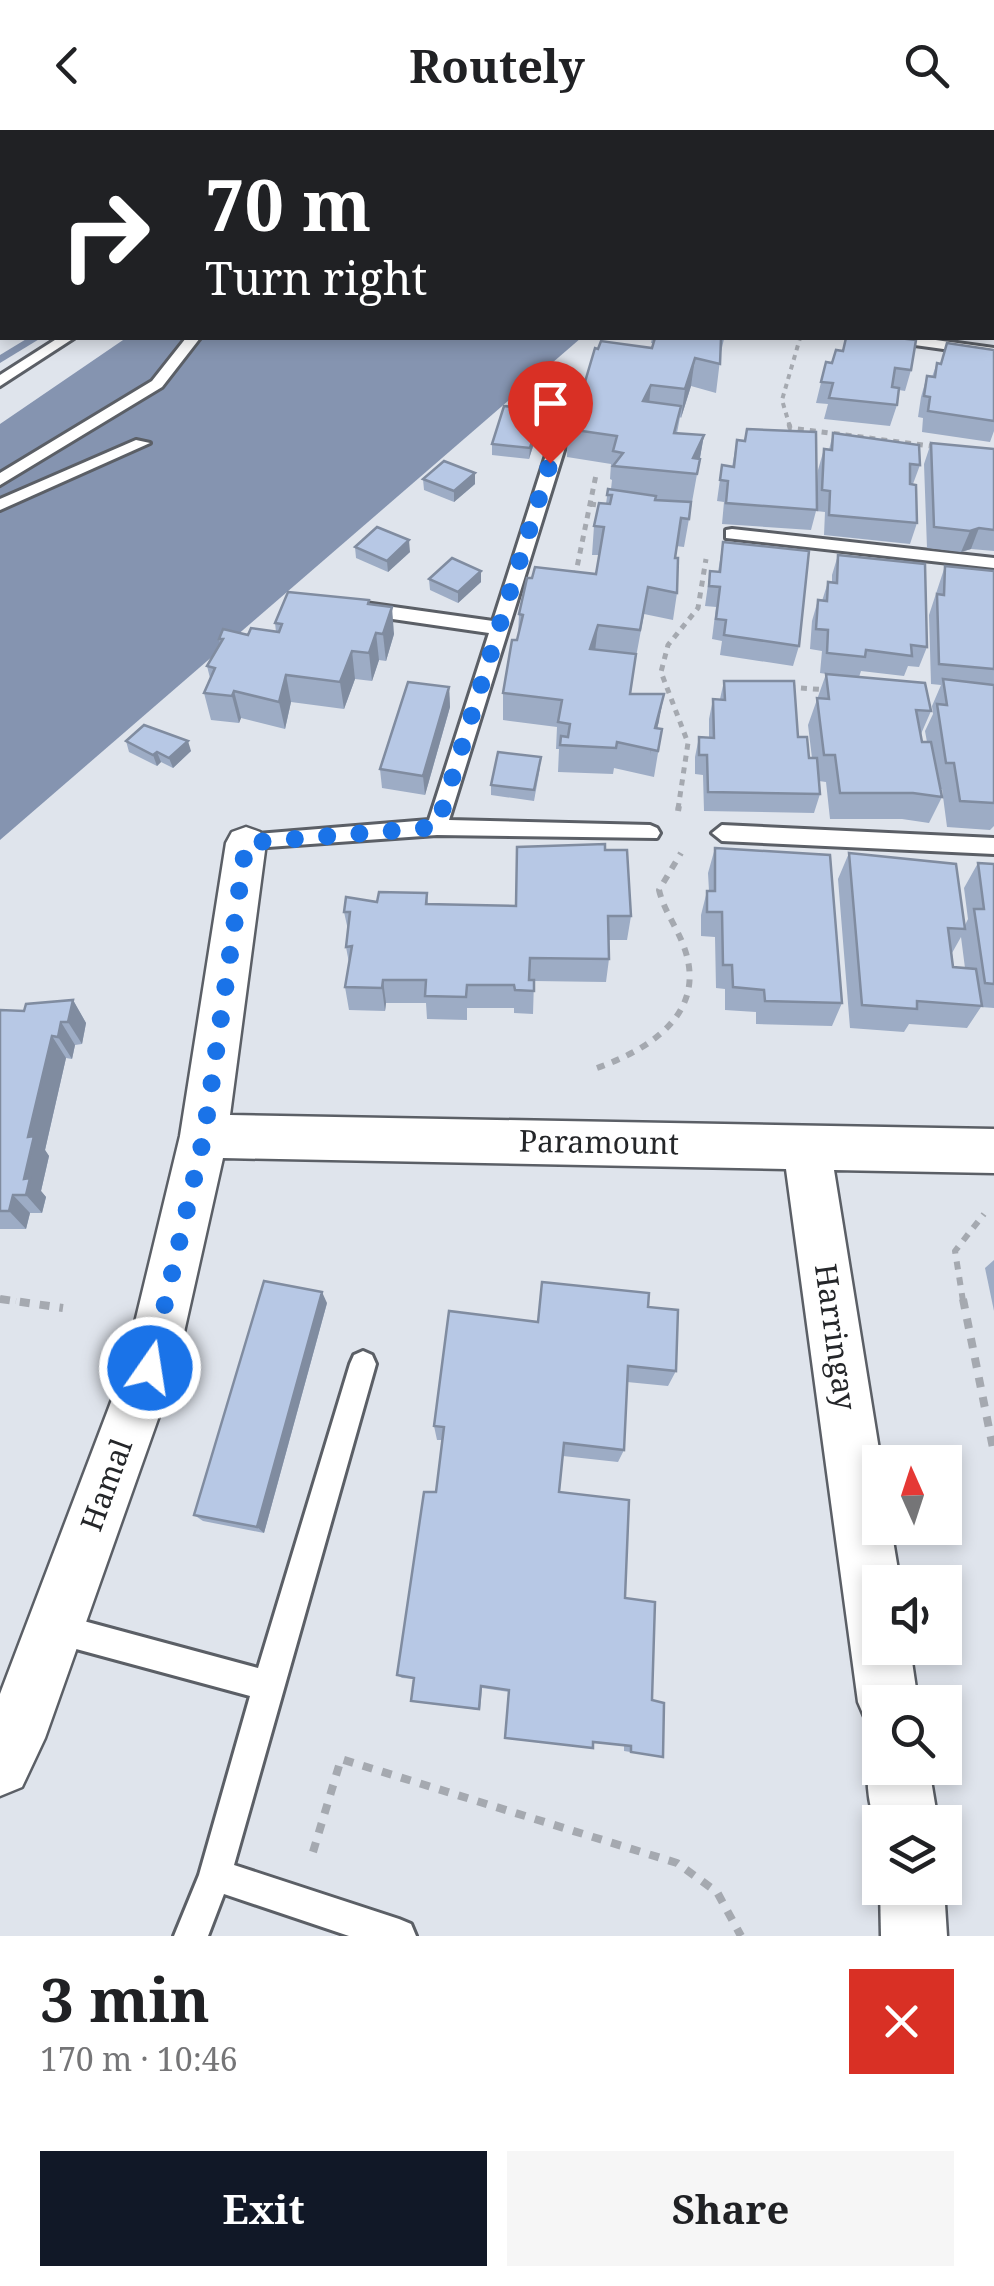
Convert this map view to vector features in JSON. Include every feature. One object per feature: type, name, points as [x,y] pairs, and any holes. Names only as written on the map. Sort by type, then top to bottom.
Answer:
[{"type":"street","name":"Hamal","points":[[0,1765],[150,1368],[204,1136],[246,843]]},
{"type":"street","name":"Paramount","points":[[204,1136],[994,1151]]},
{"type":"street","name":"Harringay","points":[[806,1148],[868,1565]]},
{"type":"street","points":[[913,1905],[914,1936]]},
{"type":"lane","points":[[0,382],[64,340]]},
{"type":"lane","points":[[0,480],[157,384],[191,340]]},
{"type":"lane","points":[[907,340],[994,352]]},
{"type":"lane","points":[[437,827],[571,402]]},
{"type":"lane","points":[[0,506],[142,443]]},
{"type":"lane","points":[[732,534],[994,563]]},
{"type":"lane","points":[[345,606],[499,628]]},
{"type":"lane","points":[[246,843],[437,827],[650,833]]},
{"type":"lane","points":[[722,834],[994,846]]},
{"type":"lane","points":[[191,1936],[214,1875],[363,1364]]},
{"type":"lane","points":[[54,1628],[268,1686]]},
{"type":"lane","points":[[214,1875],[399,1936]]},
{"type":"path","points":[[799,340],[782,400],[790,428],[943,448]]},
{"type":"path","points":[[571,594],[596,476]]},
{"type":"path","points":[[590,504],[610,506]]},
{"type":"path","points":[[679,818],[688,744],[660,672],[668,645],[698,608],[708,544]]},
{"type":"path","points":[[785,687],[842,690]]},
{"type":"path","points":[[597,1068],[648,1048],[662,1038],[683,1010],[689,993],[688,964],[684,948],[664,914],[660,890],[684,842]]},
{"type":"path","points":[[984,1214],[955,1252],[954,1261],[994,1453]]},
{"type":"path","points":[[0,1299],[63,1308]]},
{"type":"path","points":[[313,1852],[340,1759],[678,1863],[700,1874],[722,1896],[741,1936]]},
{"type":"water","points":[[123,340],[579,340],[0,840],[0,424]]},
{"type":"building","points":[[654,340],[721,340],[720,364],[695,358],[685,389],[651,385],[643,401],[681,406],[674,433],[704,435],[693,458],[700,459],[697,474],[613,466],[623,453],[613,451],[617,436],[568,429],[578,391],[582,392],[595,348],[601,341],[652,348]]},
{"type":"building","points":[[846,340],[916,340],[911,370],[895,368],[892,387],[899,388],[897,405],[829,398],[833,383],[821,382],[826,362],[832,363],[836,350],[843,351]]},
{"type":"building","points":[[947,343],[994,350],[994,421],[928,411],[930,397],[924,396],[927,376],[935,377]]},
{"type":"building","points":[[504,406],[542,410],[530,448],[492,444]]},
{"type":"building","points":[[747,429],[816,432],[817,510],[726,503],[728,481],[720,480],[722,465],[734,467],[737,440],[745,441]]},
{"type":"building","points":[[833,433],[919,445],[920,465],[910,464],[910,484],[916,485],[917,523],[829,515],[830,491],[822,490],[824,449],[832,450]]},
{"type":"building","points":[[931,443],[994,449],[994,530],[934,527]]},
{"type":"building","points":[[444,461],[475,473],[454,491],[423,479]]},
{"type":"building","points":[[608,489],[656,496],[655,500],[691,502],[689,519],[681,518],[675,558],[677,593],[648,587],[640,630],[598,625],[590,649],[636,654],[630,694],[664,694],[655,728],[662,729],[658,751],[617,742],[616,748],[560,745],[561,736],[568,737],[570,724],[558,722],[562,700],[503,693],[512,640],[517,640],[523,615],[519,614],[527,578],[532,578],[535,567],[596,574],[604,527],[594,526],[599,503],[610,504],[612,495],[607,495]]},
{"type":"building","points":[[377,527],[409,540],[387,561],[355,547]]},
{"type":"building","points":[[723,542],[809,551],[799,646],[724,635],[726,620],[716,619],[720,587],[709,586],[710,571],[720,572]]},
{"type":"building","points":[[838,555],[925,564],[927,647],[911,645],[912,656],[866,650],[865,657],[827,653],[828,630],[816,629],[818,600],[827,601],[828,582],[837,583]]},
{"type":"building","points":[[452,558],[481,571],[458,592],[429,579]]},
{"type":"building","points":[[945,566],[994,571],[994,669],[939,664],[937,594],[944,595]]},
{"type":"building","points":[[288,592],[369,600],[368,604],[392,607],[383,634],[376,633],[369,653],[352,651],[340,682],[286,675],[279,702],[234,691],[232,696],[204,693],[215,668],[207,666],[223,639],[219,639],[223,629],[248,635],[251,628],[279,632],[282,624],[275,623]]},
{"type":"building","points":[[826,674],[925,683],[931,711],[916,710],[922,742],[931,742],[942,797],[840,793],[835,755],[824,755],[817,698],[829,699]]},
{"type":"building","points":[[943,679],[994,685],[994,803],[960,801],[954,763],[946,763],[937,704],[947,705]]},
{"type":"building","points":[[724,681],[794,681],[798,737],[807,737],[809,758],[817,758],[820,794],[708,792],[707,755],[699,755],[699,737],[714,738],[713,699],[725,700]]},
{"type":"building","points":[[408,682],[449,687],[423,776],[380,769]]},
{"type":"building","points":[[144,725],[188,741],[169,758],[157,752],[153,755],[126,741]]},
{"type":"building","points":[[498,752],[541,757],[534,790],[491,785]]},
{"type":"building","points":[[605,844],[605,850],[627,850],[631,916],[608,916],[609,959],[530,958],[529,980],[534,980],[534,991],[515,990],[514,985],[467,985],[466,997],[425,996],[426,980],[383,980],[382,988],[345,987],[352,946],[346,947],[350,912],[344,912],[346,897],[377,902],[379,892],[427,893],[426,904],[516,906],[517,847]]},
{"type":"building","points":[[715,848],[830,855],[842,1003],[765,1001],[764,990],[733,987],[732,965],[723,965],[722,912],[707,912],[707,891],[715,891]]},
{"type":"building","points":[[849,853],[956,864],[965,929],[948,928],[953,967],[976,969],[982,1006],[917,1001],[917,1009],[862,1005]]},
{"type":"building","points":[[978,863],[994,864],[994,984],[985,983],[974,909],[984,909]]},
{"type":"building","points":[[73,1000],[68,1022],[61,1022],[58,1037],[52,1036],[28,1137],[34,1136],[24,1179],[30,1178],[26,1195],[13,1195],[9,1211],[0,1211],[0,1010],[24,1011],[26,1004]]},
{"type":"building","points":[[264,1281],[322,1292],[257,1527],[194,1515]]},
{"type":"building","points":[[542,1282],[649,1293],[648,1307],[678,1310],[676,1371],[628,1366],[624,1450],[564,1443],[559,1492],[629,1500],[625,1598],[655,1602],[652,1700],[664,1703],[663,1757],[631,1752],[631,1746],[593,1742],[593,1748],[505,1738],[509,1690],[481,1686],[479,1709],[411,1701],[414,1678],[397,1675],[424,1492],[436,1492],[444,1427],[434,1426],[449,1311],[538,1322]]},
{"type":"waterway","points":[[0,360],[32,340]]},
{"type":"route","points":[[150,1368],[204,1136],[246,843],[437,827],[550,463]]}]
